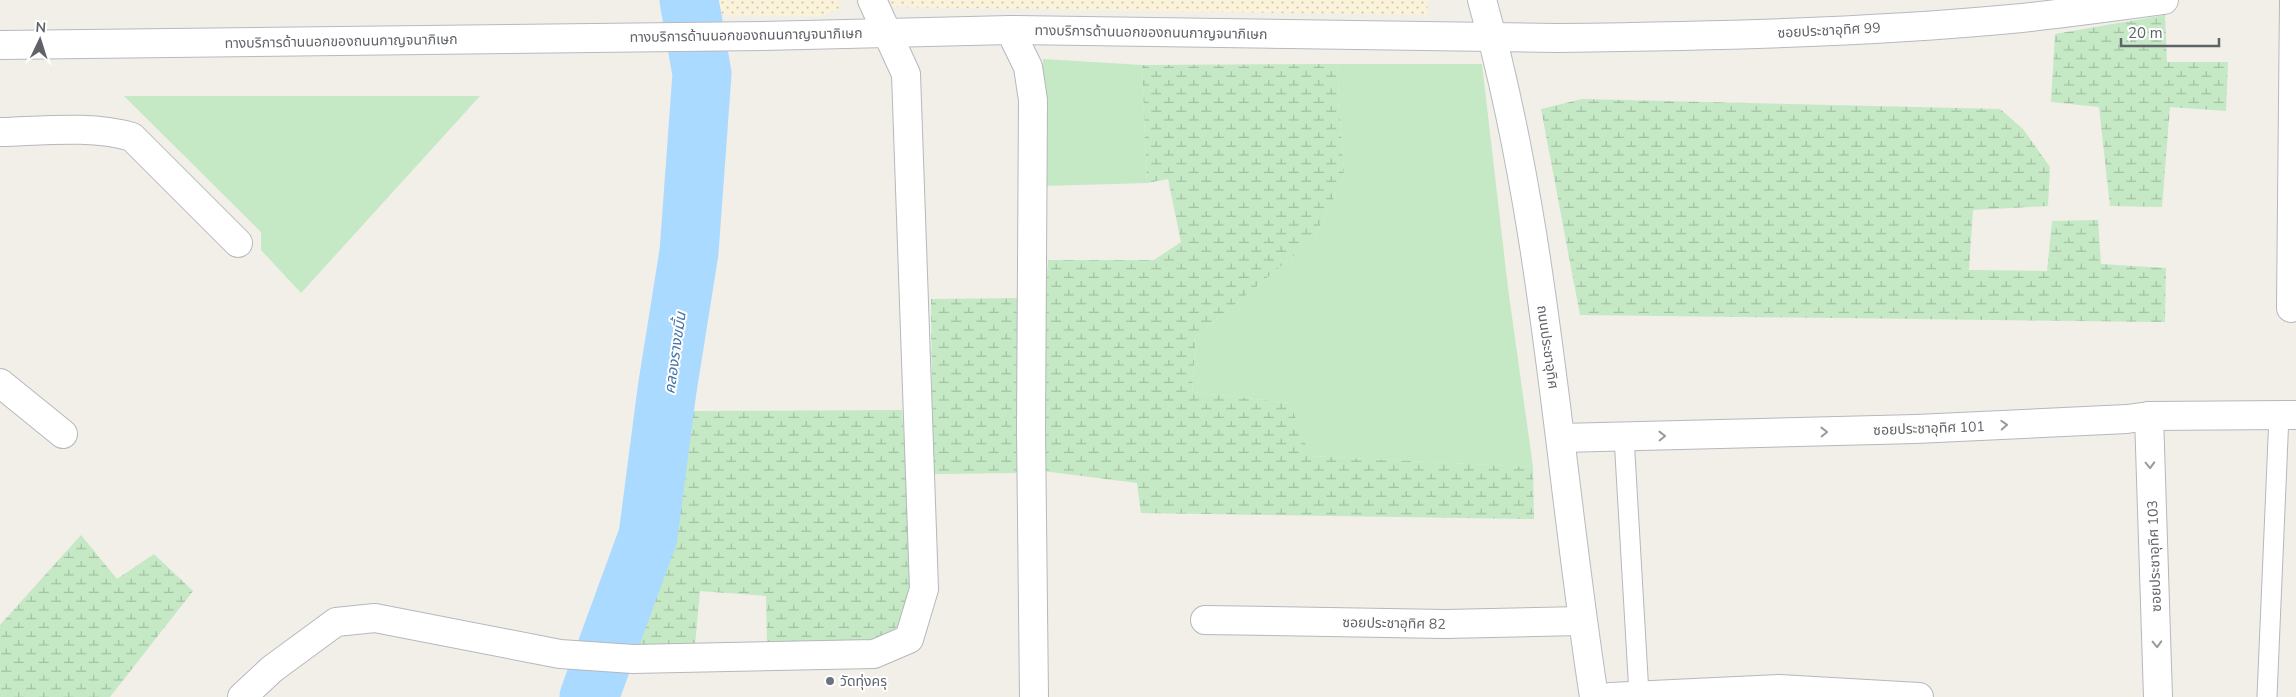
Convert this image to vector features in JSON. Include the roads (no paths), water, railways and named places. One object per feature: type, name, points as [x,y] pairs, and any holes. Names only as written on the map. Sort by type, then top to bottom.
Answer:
[{"type":"street","points":[[242,697],[272,669],[336,622],[375,618],[560,654],[633,659],[874,654],[909,639],[924,589],[907,84],[906,74],[872,0]]},
{"type":"street","name":"ถนนประชาอุทิศ","points":[[1482,0],[1492,37],[1529,217],[1561,438],[1582,621],[1594,697]]},
{"type":"street","name":"ซอยประชาอุทิศ 99","points":[[1492,37],[1642,37],[1836,31],[2011,19],[2164,0]]},
{"type":"street","points":[[2291,308],[2294,0]]},
{"type":"street","points":[[1010,30],[1028,67],[1032,100],[1031,430],[1034,697]]},
{"type":"street","name":"ทางบริการด้านนอกของถนนกาญจนาภิเษก","points":[[0,45],[764,36],[1010,30],[1492,37]]},
{"type":"street","points":[[0,132],[92,131],[119,133],[132,137],[238,243]]},
{"type":"street","points":[[4,394],[63,434]]},
{"type":"street","name":"ซอยประชาอุทิศ 101","points":[[1561,438],[1916,430],[2127,419],[2149,416],[2288,415]]},
{"type":"street","name":"ซอยประชาอุทิศ 103","points":[[2149,416],[2158,697]]},
{"type":"street","name":"ซอยประชาอุทิศ 82","points":[[1205,620],[1445,624],[1582,621]]},
{"type":"street","points":[[1610,697],[1639,694],[1779,689],[1919,697]]},
{"type":"lane","points":[[2267,697],[2288,415]]},
{"type":"lane","points":[[1624,437],[1639,694]]},
{"type":"waterway","name":"คลองรางขมิ้น","points":[[589,697],[648,536],[667,390],[689,252],[702,74],[689,0]]},
{"type":"place","name":"วัดทุ่งครุ","points":[[830,681]]}]
